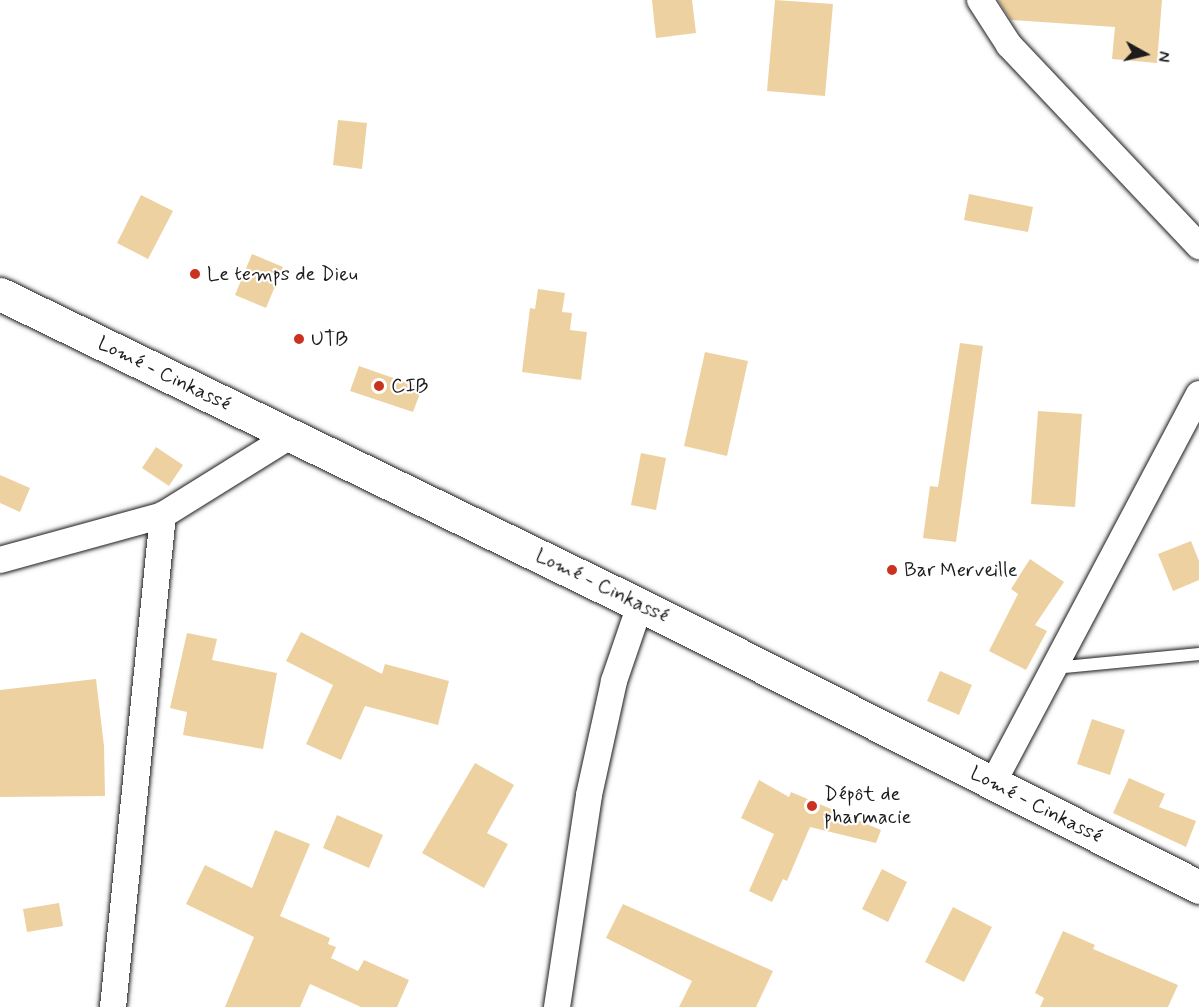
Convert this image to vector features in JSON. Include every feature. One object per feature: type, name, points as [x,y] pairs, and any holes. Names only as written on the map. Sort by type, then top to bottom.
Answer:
[{"type":"highway","name":"Lomé - Cinkassé","points":[[0,294],[640,605],[1199,887]]},
{"type":"street","points":[[980,0],[1009,45],[1199,246]]},
{"type":"street","points":[[993,783],[1199,394]]},
{"type":"street","points":[[0,560],[163,515],[290,436]]},
{"type":"street","points":[[113,1007],[163,515]]},
{"type":"street","points":[[557,1007],[589,795],[614,681],[640,605]]},
{"type":"lane","points":[[1053,668],[1199,654]]},
{"type":"building","points":[[652,0],[692,0],[696,33],[656,38]]},
{"type":"building","points":[[775,0],[833,4],[825,96],[767,91]]},
{"type":"building","points":[[998,0],[1162,0],[1157,63],[1112,59],[1115,27],[1011,20]]},
{"type":"building","points":[[338,120],[367,123],[362,169],[333,165]]},
{"type":"building","points":[[969,194],[1033,207],[1028,232],[964,220]]},
{"type":"building","points":[[141,195],[173,211],[148,259],[117,243]]},
{"type":"building","points":[[252,254],[283,267],[266,308],[235,295]]},
{"type":"building","points":[[538,289],[565,293],[562,312],[572,313],[570,330],[587,332],[581,380],[522,372],[530,308],[535,309]]},
{"type":"building","points":[[960,343],[983,346],[956,542],[923,538],[930,486],[938,487]]},
{"type":"building","points":[[705,352],[748,361],[727,456],[684,446]]},
{"type":"building","points":[[359,366],[422,388],[413,412],[350,391]]},
{"type":"building","points":[[1038,411],[1082,414],[1075,507],[1031,504]]},
{"type":"building","points":[[156,447],[183,465],[169,486],[142,468]]},
{"type":"building","points":[[641,453],[666,458],[656,510],[631,505]]},
{"type":"building","points":[[0,475],[30,488],[20,512],[0,503]]},
{"type":"building","points":[[1191,541],[1199,561],[1199,580],[1173,591],[1158,554]]},
{"type":"building","points":[[1030,559],[1064,582],[1035,625],[1047,631],[1026,670],[989,651],[1018,594],[1011,589]]},
{"type":"building","points":[[301,632],[382,674],[385,664],[449,681],[438,725],[365,706],[341,760],[306,744],[333,685],[286,661]]},
{"type":"building","points":[[187,633],[217,639],[212,660],[277,673],[263,749],[183,735],[187,712],[170,708]]},
{"type":"building","points":[[940,671],[972,685],[959,715],[927,701]]},
{"type":"building","points":[[96,679],[104,746],[105,796],[0,797],[0,690]]},
{"type":"building","points":[[1092,719],[1125,730],[1110,775],[1077,764]]},
{"type":"building","points":[[475,763],[514,785],[487,833],[508,844],[484,888],[422,853]]},
{"type":"building","points":[[1129,778],[1165,794],[1159,807],[1196,821],[1186,847],[1113,813]]},
{"type":"building","points":[[759,780],[789,797],[791,792],[881,830],[876,843],[810,827],[787,881],[783,879],[772,902],[749,891],[774,834],[741,818]]},
{"type":"building","points":[[337,815],[383,835],[369,868],[323,848]]},
{"type":"building","points":[[275,830],[310,844],[280,916],[330,938],[328,944],[336,947],[331,958],[358,971],[364,960],[409,980],[397,1007],[361,1007],[310,984],[300,1007],[225,1007],[254,937],[186,904],[205,865],[252,888]]},
{"type":"building","points":[[882,869],[907,882],[888,922],[862,909]]},
{"type":"building","points":[[59,903],[63,926],[27,932],[23,909]]},
{"type":"building","points":[[623,904],[773,971],[756,1007],[679,1007],[692,981],[606,938]]},
{"type":"building","points":[[953,907],[992,927],[964,982],[925,962]]},
{"type":"building","points":[[1063,931],[1095,945],[1093,949],[1178,985],[1168,1007],[1040,1007],[1044,998],[1035,993]]},
{"type":"place","name":"Le temps de Dieu","points":[[195,274]]},
{"type":"place","name":"UTB","points":[[299,339]]},
{"type":"place","name":"CIB","points":[[379,386]]},
{"type":"place","name":"Bar Merveille","points":[[892,570]]},
{"type":"place","name":"Dépôt de pharmacie","points":[[812,806]]}]
